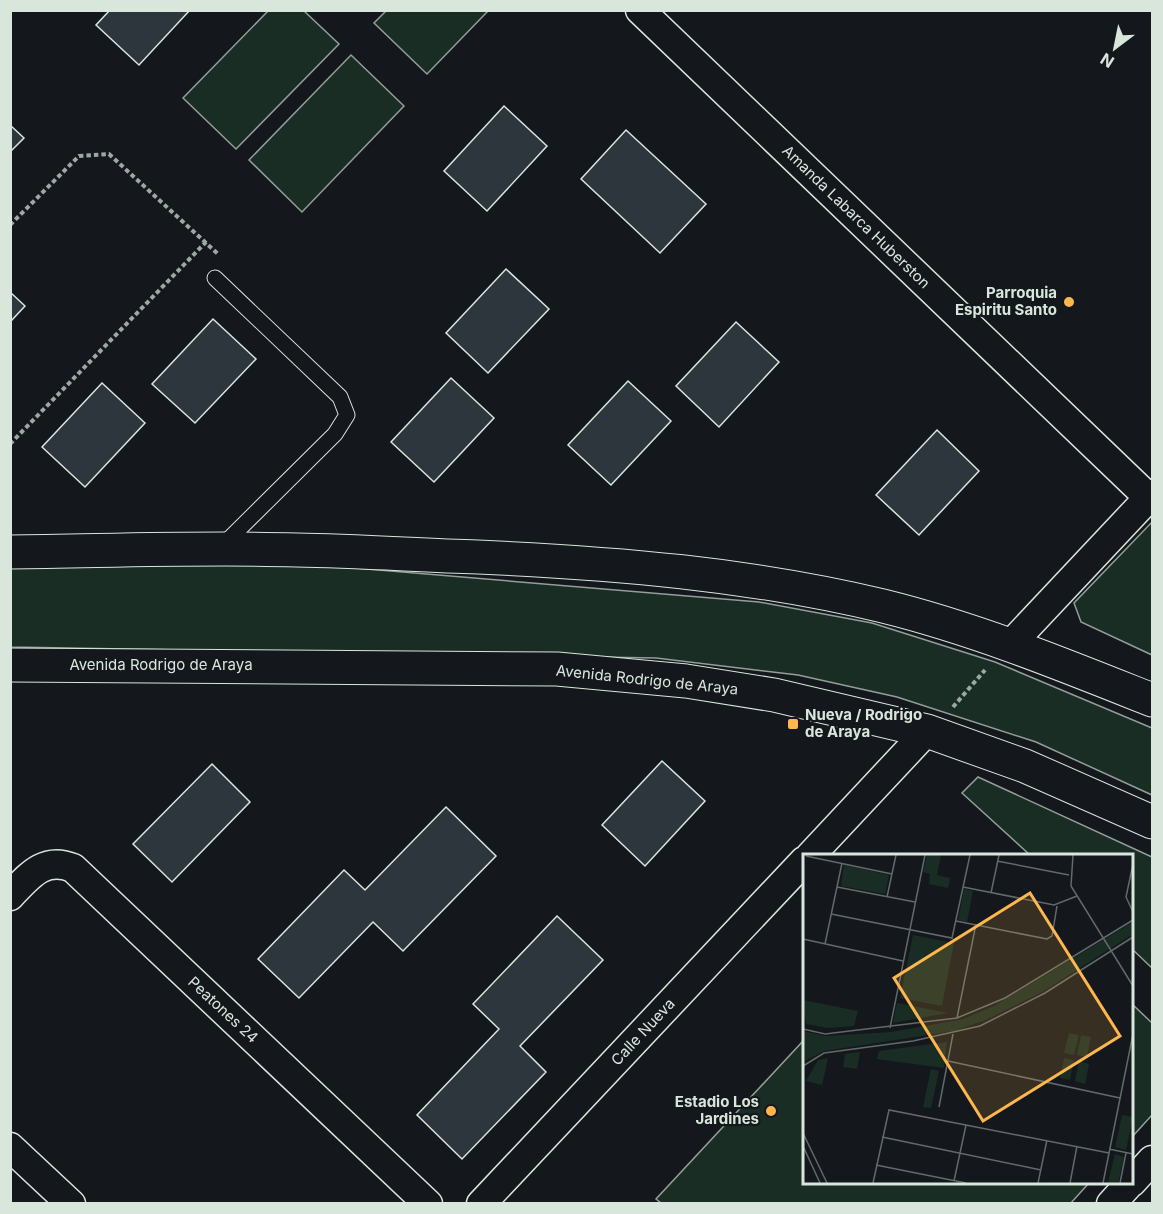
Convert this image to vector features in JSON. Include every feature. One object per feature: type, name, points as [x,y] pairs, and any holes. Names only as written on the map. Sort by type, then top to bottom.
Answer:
[{"type":"main road","points":[[10,552],[307,550],[572,561],[660,568],[815,591],[882,606],[1006,642],[1152,700]]},
{"type":"main road","name":"Avenida Rodrigo de Araya","points":[[10,665],[558,669],[686,681],[774,695],[927,731],[1024,766],[1152,822]]},
{"type":"street","name":"Amanda Labarca Huberston","points":[[640,10],[1151,496]]},
{"type":"street","points":[[1006,642],[1151,496]]},
{"type":"street","points":[[811,854],[927,731]]},
{"type":"street","name":"Calle Nueva","points":[[481,1203],[803,862]]},
{"type":"street","name":"Peatones 24","points":[[10,896],[44,865],[64,865],[73,868],[428,1203]]},
{"type":"street","points":[[10,1147],[70,1203]]},
{"type":"street","points":[[1133,1180],[1152,1160]]},
{"type":"street","points":[[1111,1203],[1129,1184]]},
{"type":"lane","points":[[215,278],[340,396],[347,415],[335,434],[218,550]]},
{"type":"path","points":[[10,225],[79,156],[109,154],[222,257]]},
{"type":"path","points":[[10,444],[206,242]]},
{"type":"path","points":[[927,731],[982,677],[1006,642]]},
{"type":"green space","points":[[268,11],[304,11],[339,44],[236,149],[183,98]]},
{"type":"green space","points":[[386,11],[488,11],[427,74],[374,23]]},
{"type":"green space","points":[[351,55],[404,106],[302,212],[249,160]]},
{"type":"green space","points":[[1152,522],[1152,655],[1081,622],[1074,603]]},
{"type":"green space","points":[[295,563],[759,602],[872,623],[995,662],[1152,728],[1152,795],[1036,742],[897,697],[798,675],[656,658],[11,647],[11,566]]},
{"type":"green space","points":[[978,777],[1152,857],[1152,968],[1133,950],[1133,854],[1029,854],[962,793]]},
{"type":"green space","points":[[1133,1005],[1152,1023],[1152,1115],[1133,1136]]},
{"type":"green space","name":"Estadio Los Jardines","points":[[803,1041],[803,1184],[1088,1184],[1070,1204],[661,1203],[656,1199]]},
{"type":"building","points":[[110,10],[190,10],[139,65],[96,25]]},
{"type":"building","points":[[504,106],[547,146],[487,211],[444,171]]},
{"type":"building","points":[[10,125],[24,138],[10,152]]},
{"type":"building","points":[[626,130],[706,204],[660,253],[581,179]]},
{"type":"building","points":[[506,269],[549,309],[488,373],[446,333]]},
{"type":"building","points":[[10,292],[25,306],[10,322]]},
{"type":"building","points":[[213,319],[256,359],[195,423],[152,384]]},
{"type":"building","points":[[736,322],[779,362],[719,427],[676,386]]},
{"type":"building","points":[[451,378],[494,418],[434,482],[391,442]]},
{"type":"building","points":[[628,381],[671,421],[611,485],[568,445]]},
{"type":"building","points":[[102,383],[145,423],[85,487],[42,447]]},
{"type":"building","points":[[937,430],[979,471],[919,535],[876,495]]},
{"type":"building","points":[[662,761],[705,801],[645,866],[602,825]]},
{"type":"building","points":[[212,764],[250,802],[172,882],[133,844]]},
{"type":"building","points":[[446,807],[496,856],[403,951],[373,922],[299,998],[258,959],[344,870],[365,890]]},
{"type":"building","points":[[557,916],[603,960],[520,1046],[546,1072],[462,1159],[417,1115],[499,1029],[473,1004]]},
{"type":"place","name":"Parroquia Espiritu Santo","points":[[1069,302]]},
{"type":"place","name":"Nueva / Rodrigo de Araya","points":[[793,724]]},
{"type":"place","name":"Estadio Los Jardines","points":[[771,1111]]}]
